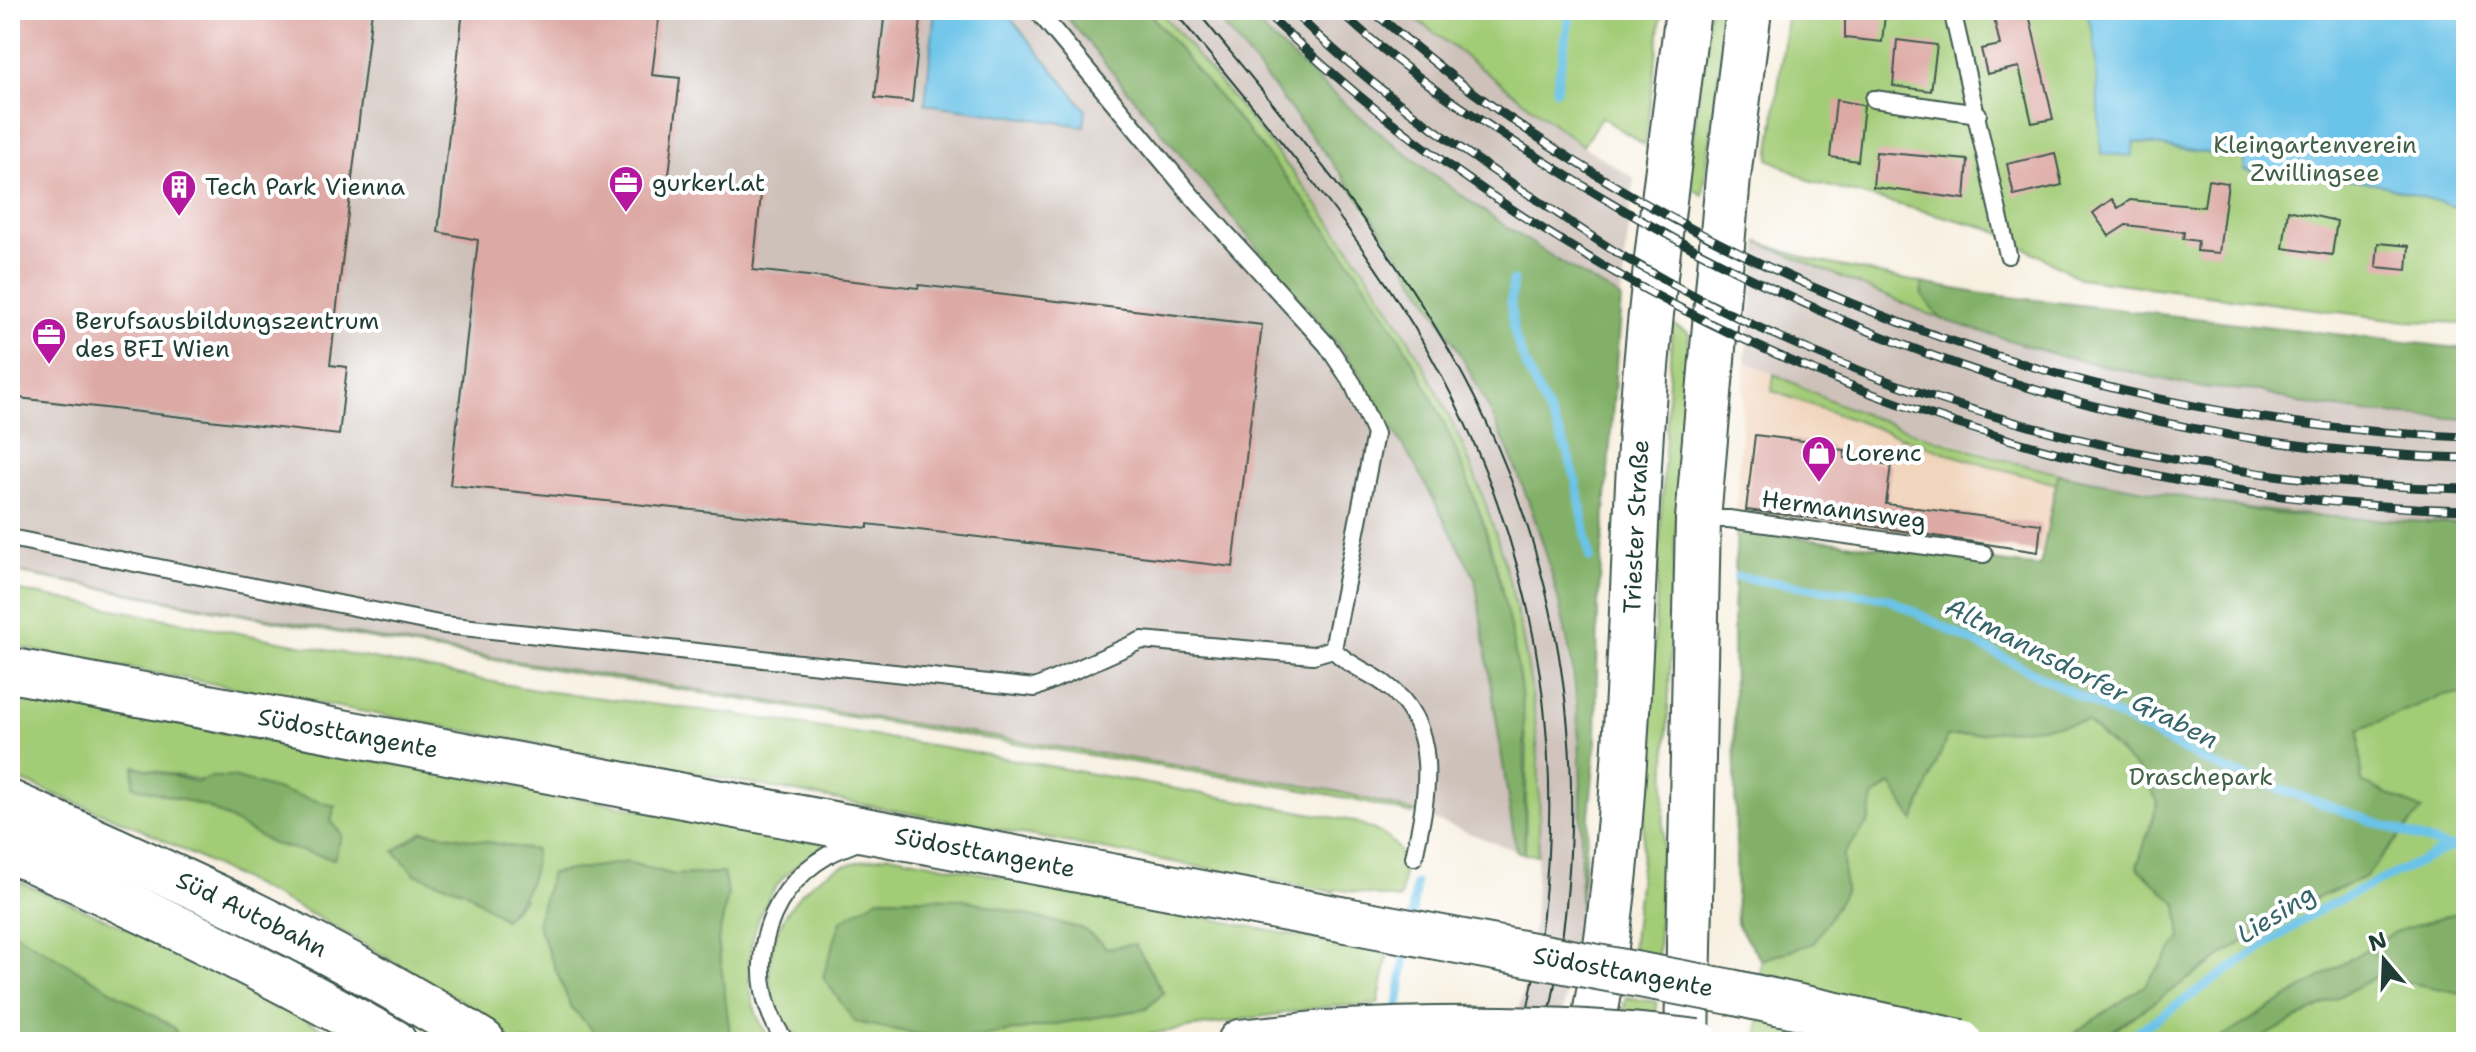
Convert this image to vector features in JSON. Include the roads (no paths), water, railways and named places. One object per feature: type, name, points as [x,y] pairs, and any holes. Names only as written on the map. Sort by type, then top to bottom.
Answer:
[{"type":"main road","name":"Triester Straße","points":[[1590,1042],[1613,912],[1626,768],[1641,430],[1688,10]]},
{"type":"main road","points":[[1687,1042],[1698,519],[1726,193],[1749,10]]},
{"type":"main road","name":"Südosttangente","points":[[10,670],[1731,992],[1960,1042]]},
{"type":"main road","name":"Süd Autobahn","points":[[10,803],[180,879],[318,946],[474,1036]]},
{"type":"main road","name":"Süd Autobahn","points":[[10,850],[157,914],[394,1042]]},
{"type":"main road","points":[[1240,1042],[1325,1033],[1484,1027],[1643,1035],[1697,1042]]},
{"type":"lane","points":[[1037,10],[1191,195],[1327,345],[1353,384],[1375,434],[1333,649]]},
{"type":"lane","points":[[1952,10],[2008,255]]},
{"type":"lane","points":[[1874,99],[1978,114]]},
{"type":"lane","name":"Hermannsweg","points":[[1698,519],[1729,519],[1984,554]]},
{"type":"lane","points":[[10,538],[444,625],[1035,688],[1142,640],[1313,655],[1333,649]]},
{"type":"lane","points":[[1333,649],[1341,658],[1387,685],[1404,702],[1421,732],[1428,764],[1427,791],[1414,857]]},
{"type":"lane","points":[[786,1042],[774,1026],[760,985],[761,953],[775,907],[797,879],[828,855],[879,833]]},
{"type":"water","points":[[935,10],[1004,10],[1086,110],[1084,126],[925,104]]},
{"type":"water","points":[[2086,10],[2466,10],[2466,210],[2375,183],[2244,170],[2245,159],[2134,142],[2132,156],[2101,154],[2094,37]]},
{"type":"waterway","name":"Altmannsdorfer Graben","points":[[1556,90],[1571,10]]},
{"type":"waterway","name":"Altmannsdorfer Graben","points":[[1513,281],[1513,326],[1527,368],[1566,449],[1590,558]]},
{"type":"waterway","name":"Altmannsdorfer Graben","points":[[1737,577],[1887,598],[2215,766],[2448,848]]},
{"type":"waterway","name":"Liesing","points":[[2122,1042],[2315,912],[2448,848],[2466,844]]},
{"type":"waterway","points":[[1411,920],[1416,884]]},
{"type":"waterway","points":[[1396,1019],[1407,943]]},
{"type":"tram line","points":[[1173,10],[1299,164],[1387,285],[1414,327],[1459,411],[1495,497],[1522,585],[1540,674],[1548,765],[1548,856],[1538,949],[1520,1042]]},
{"type":"tram line","points":[[1196,10],[1324,167],[1412,290],[1484,416],[1519,502],[1545,589],[1562,677],[1570,767],[1570,858],[1561,949],[1543,1042]]},
{"type":"railway","points":[[1263,10],[1389,120],[1524,217],[1667,301],[1818,372],[1974,429],[2135,471],[2299,498],[2466,510]]},
{"type":"railway","points":[[1291,10],[1345,60],[1402,106],[1599,242],[1722,310],[1822,355],[1925,394],[2031,427],[2139,452],[2248,471],[2357,484],[2466,489]]},
{"type":"railway","points":[[1339,10],[1412,72],[1544,161],[1650,225],[1758,282],[1870,332],[1984,374],[2101,408],[2221,433],[2342,450],[2466,458]]},
{"type":"railway","points":[[1371,10],[1470,90],[1581,165],[1697,231],[1818,289],[1942,338],[2070,377],[2200,407],[2333,427],[2466,437]]},
{"type":"place","name":"gurkerl.at","points":[[626,214]]},
{"type":"place","name":"Tech Park Vienna","points":[[179,218]]},
{"type":"place","name":"Berufsausbildungszentrum des BFI Wien","points":[[49,366]]},
{"type":"place","name":"Lorenc","points":[[1819,484]]},
{"type":"park label","name":"Kleingartenverein Zwillingsee","points":[[2315,159]]},
{"type":"park label","name":"Draschepark","points":[[2201,777]]}]
